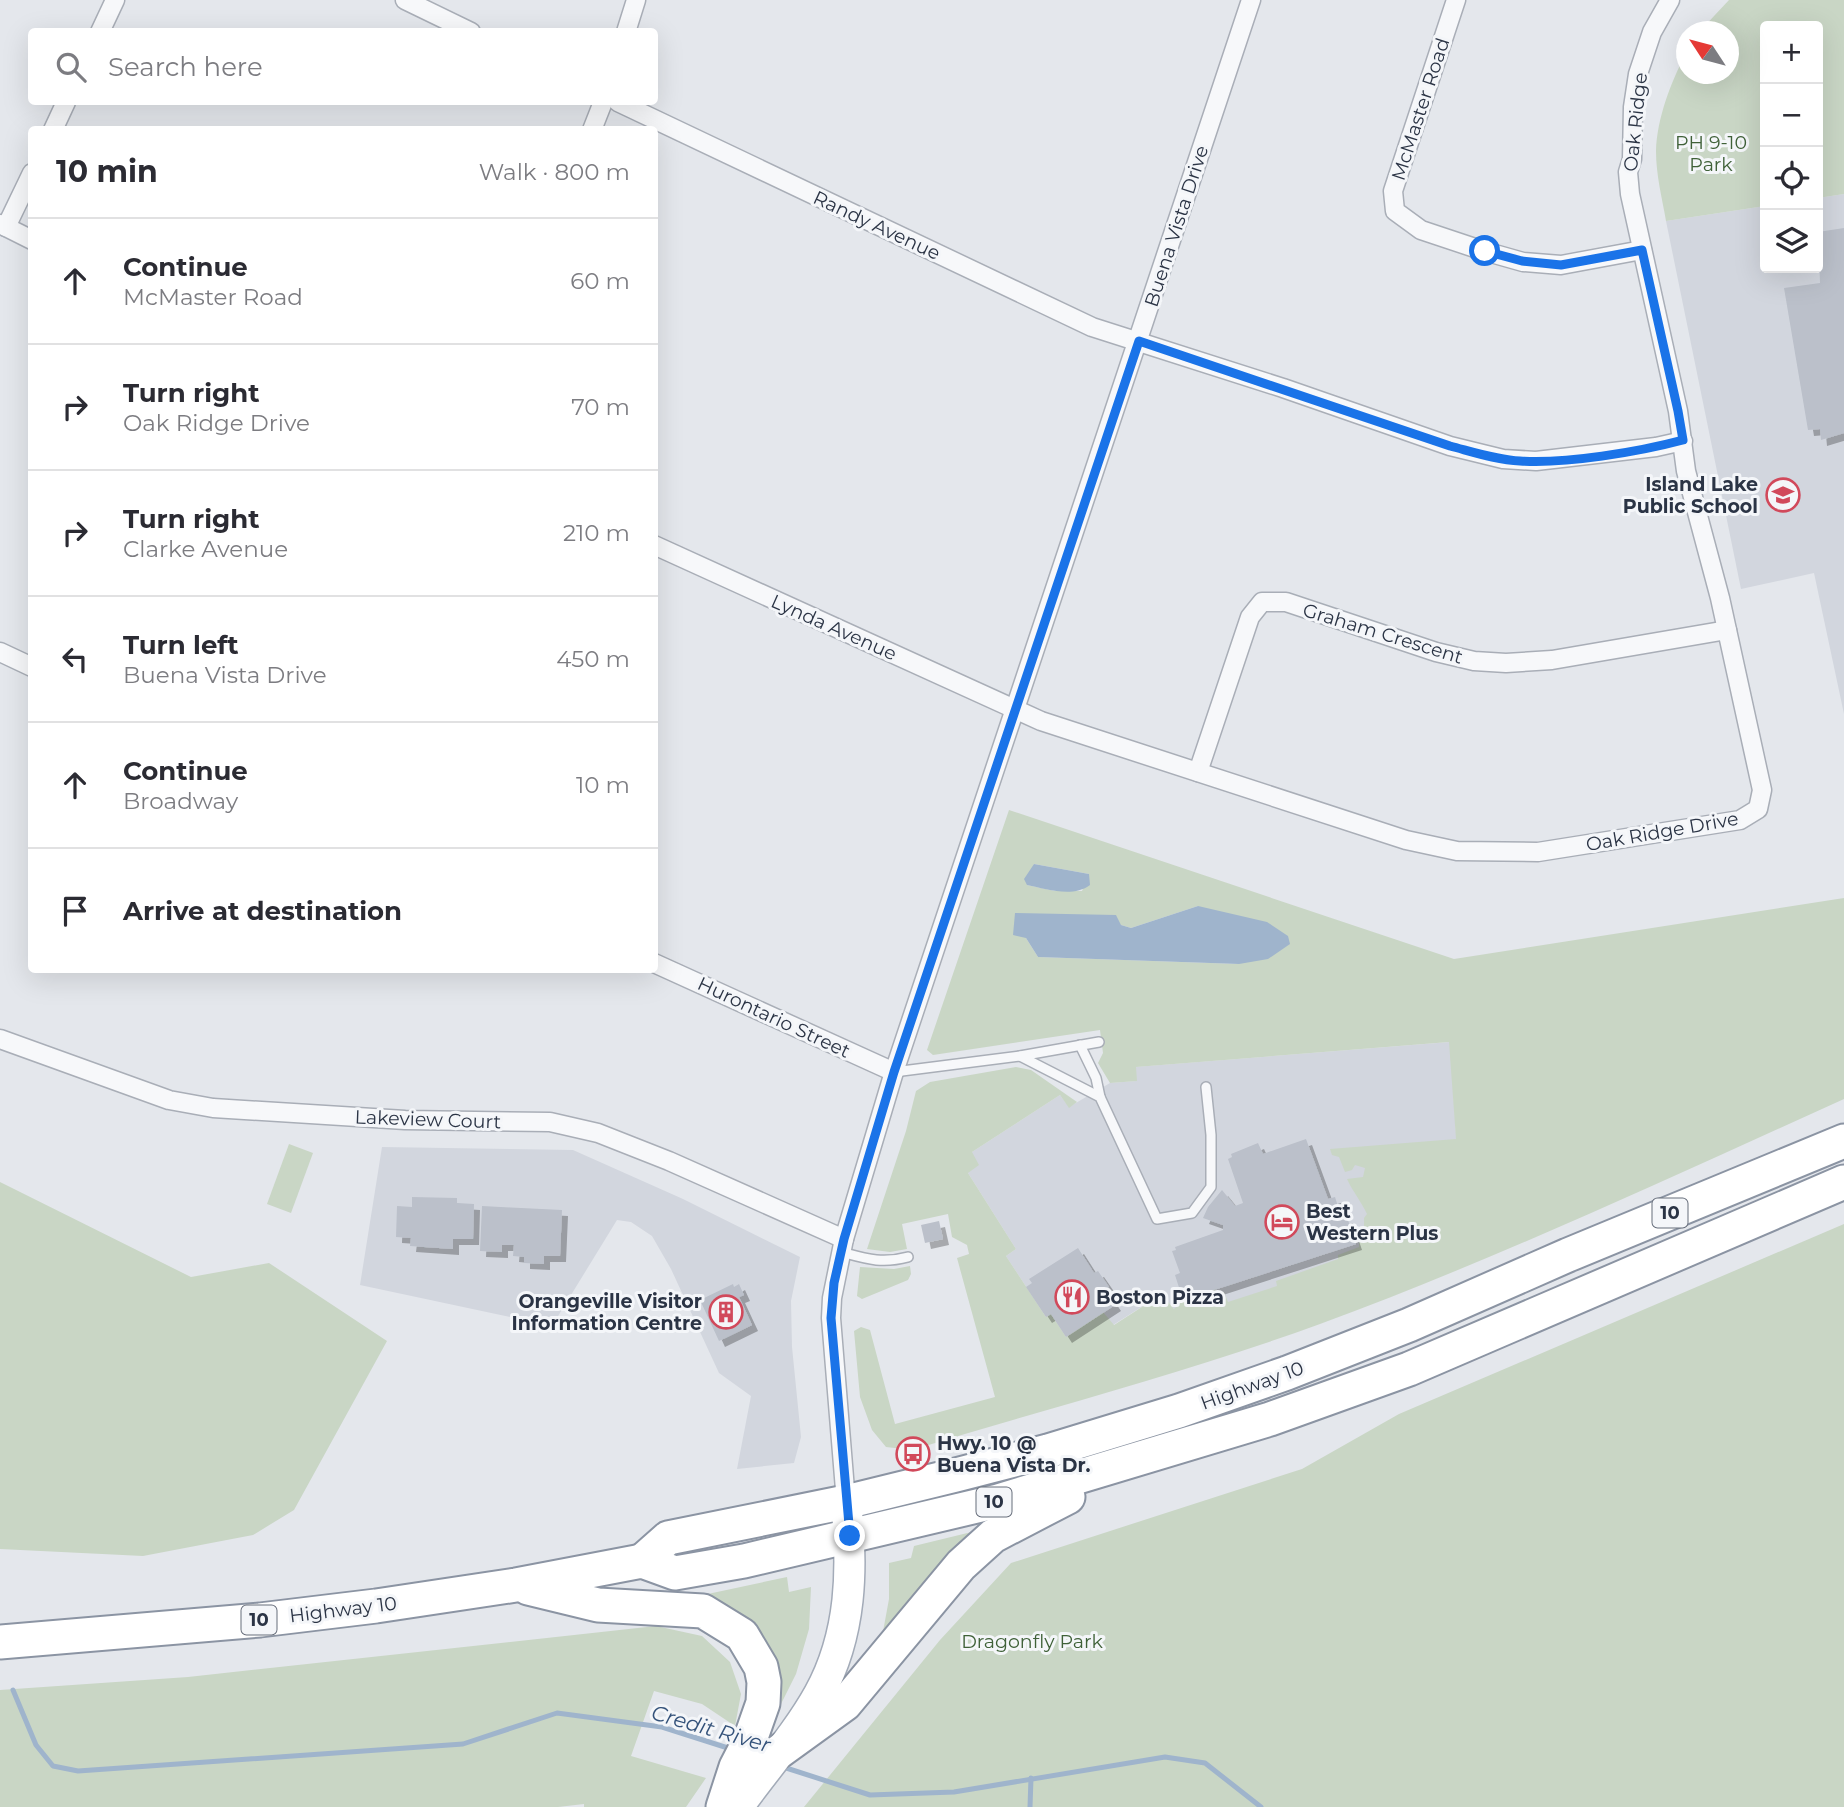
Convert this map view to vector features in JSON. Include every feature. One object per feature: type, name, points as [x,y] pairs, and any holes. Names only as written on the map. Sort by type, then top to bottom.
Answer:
[{"type":"highway","name":"Highway 10","points":[[0,1642],[260,1620],[516,1585],[642,1561],[668,1538],[846,1502],[1048,1451],[1179,1411],[1287,1373],[1409,1325],[1568,1255],[1844,1141]]},
{"type":"highway","name":"Highway 10","points":[[642,1561],[675,1573],[744,1561],[998,1501],[1270,1419],[1409,1369],[1844,1182]]},
{"type":"highway","points":[[723,1807],[756,1759],[845,1703],[961,1565],[993,1536],[1135,1458]]},
{"type":"highway","points":[[516,1585],[598,1605],[703,1611],[742,1635],[761,1667],[764,1682],[756,1759]]},
{"type":"main road","points":[[738,1807],[756,1759],[819,1695],[836,1656],[846,1622],[850,1579],[850,1536],[846,1502]]},
{"type":"street","points":[[102,28],[115,0]]},
{"type":"street","points":[[405,0],[463,28]]},
{"type":"street","points":[[627,28],[636,0]]},
{"type":"street","name":"Buena Vista Drive","points":[[846,1502],[831,1318],[834,1283],[843,1246],[894,1072],[1251,0]]},
{"type":"street","name":"McMaster Road","points":[[1457,0],[1393,191],[1395,211],[1421,230],[1522,261],[1561,265],[1642,250]]},
{"type":"street","name":"Oak Ridge","points":[[1642,250],[1628,172],[1632,159],[1633,107],[1643,53],[1670,0]]},
{"type":"street","points":[[54,126],[64,105]]},
{"type":"street","points":[[594,126],[602,105]]},
{"type":"street","name":"Randy Avenue","points":[[624,105],[1092,327],[1450,446],[1503,459],[1536,461],[1656,447],[1683,440]]},
{"type":"street","points":[[28,180],[3,226],[28,238]]},
{"type":"street","name":"Oak Ridge Drive","points":[[1014,709],[1041,721],[1363,828],[1457,851],[1538,852],[1740,820],[1758,809],[1762,790],[1727,630],[1686,471],[1671,375],[1642,250]]},
{"type":"street","name":"Lynda Avenue","points":[[658,547],[1014,709]]},
{"type":"street","name":"Graham Crescent","points":[[1198,772],[1250,617],[1262,602],[1286,602],[1436,652],[1485,662],[1552,660],[1727,630]]},
{"type":"street","points":[[0,652],[28,665]]},
{"type":"street","name":"Hurontario Street","points":[[658,964],[894,1072]]},
{"type":"street","name":"Lakeview Court","points":[[0,1039],[169,1100],[213,1108],[405,1120],[550,1122],[598,1133],[669,1161],[843,1246]]},
{"type":"lane","points":[[894,1072],[1099,1042]]},
{"type":"lane","points":[[1080,1045],[1096,1078],[1100,1097],[1157,1219],[1192,1213],[1211,1187],[1211,1135],[1206,1087]]},
{"type":"lane","points":[[1020,1055],[1100,1097]]},
{"type":"lane","points":[[843,1246],[874,1261],[895,1261],[908,1257]]},
{"type":"shaded area","name":"Island Lake Public School","points":[[1844,194],[1844,714],[1814,573],[1741,589],[1666,221],[1760,207],[1760,273],[1823,273],[1823,197]]},
{"type":"shaded area","points":[[1450,1042],[1457,1148],[1400,1234],[1227,1320],[1174,1309],[1162,1294],[1113,1325],[1103,1313],[1066,1337],[1046,1317],[1006,1256],[1016,1249],[968,1173],[972,1152],[1060,1095],[1069,1107],[1110,1083],[1136,1081],[1135,1067]]},
{"type":"shaded area","points":[[382,1147],[573,1150],[683,1199],[800,1257],[791,1301],[792,1347],[801,1437],[794,1463],[737,1469],[751,1396],[719,1373],[671,1269],[652,1236],[631,1222],[617,1220],[552,1326],[360,1285]]},
{"type":"green space","name":"PH 9-10 Park","points":[[1729,0],[1844,0],[1844,194],[1823,197],[1823,21],[1760,21],[1760,207],[1666,221],[1656,151],[1662,113],[1676,75],[1676,84],[1739,84],[1739,21],[1709,21]]},
{"type":"green space","points":[[1009,810],[1454,959],[1844,898],[1844,1099],[1519,1244],[1387,1299],[1270,1342],[912,1450],[886,1447],[872,1430],[860,1397],[854,1331],[861,1327],[870,1330],[895,1424],[995,1397],[957,1258],[969,1254],[967,1245],[952,1237],[948,1214],[902,1224],[907,1249],[890,1252],[867,1249],[906,1131],[916,1091],[930,1082],[1016,1067],[1031,1070],[1077,1102],[1069,1108],[1060,1095],[972,1152],[979,1165],[968,1173],[1016,1249],[1006,1256],[1046,1317],[1051,1314],[1066,1337],[1103,1312],[1114,1325],[1162,1294],[1174,1309],[1183,1300],[1216,1289],[1217,1294],[1224,1292],[1228,1302],[1277,1286],[1276,1281],[1338,1259],[1338,1255],[1359,1247],[1359,1231],[1364,1228],[1367,1214],[1347,1179],[1363,1177],[1365,1168],[1355,1165],[1352,1170],[1345,1172],[1339,1157],[1332,1155],[1330,1149],[1456,1139],[1449,1042],[1136,1067],[1137,1081],[1110,1083],[1098,1063],[1103,1053],[1100,1030],[933,1055],[927,1050]],"holes":[[[1034,864],[1089,874],[1082,891],[1055,891],[1027,885]],[[1198,906],[1239,964],[1038,957],[1026,938],[1121,925],[1131,928]]]},
{"type":"green space","points":[[289,1144],[313,1153],[291,1213],[267,1204]]},
{"type":"green space","points":[[0,1182],[191,1277],[269,1263],[387,1341],[294,1510],[253,1535],[143,1556],[0,1549]]},
{"type":"green space","name":"Dragonfly Park","points":[[1844,1224],[1844,1807],[804,1807],[940,1640],[1011,1563],[1302,1469],[1399,1414]]},
{"type":"green space","points":[[910,1266],[911,1274],[908,1280],[862,1299],[857,1296],[860,1267],[894,1269]]},
{"type":"green space","points":[[988,1528],[882,1637],[889,1599],[889,1563],[911,1558],[914,1546]]},
{"type":"green space","points":[[787,1577],[789,1592],[811,1587],[809,1629],[796,1674],[777,1712],[738,1613],[703,1595]]},
{"type":"green space","points":[[656,1626],[702,1636],[730,1662],[741,1694],[735,1726],[702,1704],[654,1691],[631,1756],[706,1778],[686,1807],[584,1807],[584,1804],[558,1807],[0,1807],[0,1690],[188,1677]]},
{"type":"water","points":[[1034,864],[1089,874],[1090,885],[1068,892],[1027,885],[1024,879]]},
{"type":"water","points":[[1198,906],[1267,922],[1288,936],[1290,944],[1268,959],[1239,964],[1038,957],[1026,938],[1013,935],[1015,913],[1116,915],[1121,925],[1131,928]]},
{"type":"building","points":[[1844,228],[1844,433],[1821,440],[1820,429],[1808,430],[1784,288],[1820,283],[1820,273],[1823,273],[1823,231]]},
{"type":"building","name":"Best Western Plus","points":[[1306,1139],[1328,1199],[1335,1197],[1342,1219],[1347,1217],[1356,1244],[1183,1300],[1175,1275],[1180,1273],[1172,1251],[1176,1250],[1175,1247],[1223,1230],[1223,1225],[1203,1218],[1222,1190],[1235,1206],[1243,1203],[1228,1159],[1232,1157],[1231,1154],[1258,1143],[1263,1154]]},
{"type":"building","points":[[412,1197],[457,1198],[457,1203],[474,1204],[473,1239],[453,1239],[453,1249],[410,1246],[411,1238],[396,1237],[397,1206],[412,1207]]},
{"type":"building","points":[[482,1206],[562,1210],[560,1256],[544,1256],[544,1264],[524,1263],[524,1257],[513,1256],[514,1245],[502,1245],[502,1252],[480,1251]]},
{"type":"building","points":[[939,1221],[943,1239],[925,1243],[921,1225]]},
{"type":"building","name":"Boston Pizza","points":[[1078,1248],[1094,1273],[1098,1271],[1109,1287],[1105,1290],[1115,1305],[1066,1337],[1051,1314],[1046,1317],[1026,1287],[1032,1283],[1029,1279]]},
{"type":"building","name":"Orangeville Visitor Information Centre","points":[[733,1284],[734,1287],[739,1284],[744,1295],[739,1297],[752,1325],[719,1341],[700,1300]]},
{"type":"waterway","name":"Credit River","points":[[13,1690],[36,1745],[53,1766],[78,1771],[463,1744],[557,1713],[662,1727],[731,1749]]},
{"type":"waterway","name":"Credit River","points":[[780,1766],[870,1795],[954,1792],[1165,1757],[1205,1763],[1261,1807]]},
{"type":"waterway","points":[[1030,1807],[1031,1778]]},
{"type":"place","name":"Island Lake Public School","points":[[1783,495]]},
{"type":"place","name":"Best Western Plus","points":[[1282,1222]]},
{"type":"place","name":"Boston Pizza","points":[[1072,1297]]},
{"type":"place","name":"Orangeville Visitor Information Centre","points":[[726,1312]]},
{"type":"place","name":"Hwy. 10 @ Buena Vista Dr.","points":[[913,1454]]},
{"type":"route","points":[[850,1536],[831,1318],[834,1283],[844,1239],[894,1072],[1139,341],[1450,446],[1503,459],[1536,461],[1583,457],[1656,447],[1683,440],[1642,250],[1561,265],[1522,261],[1485,251]]}]
